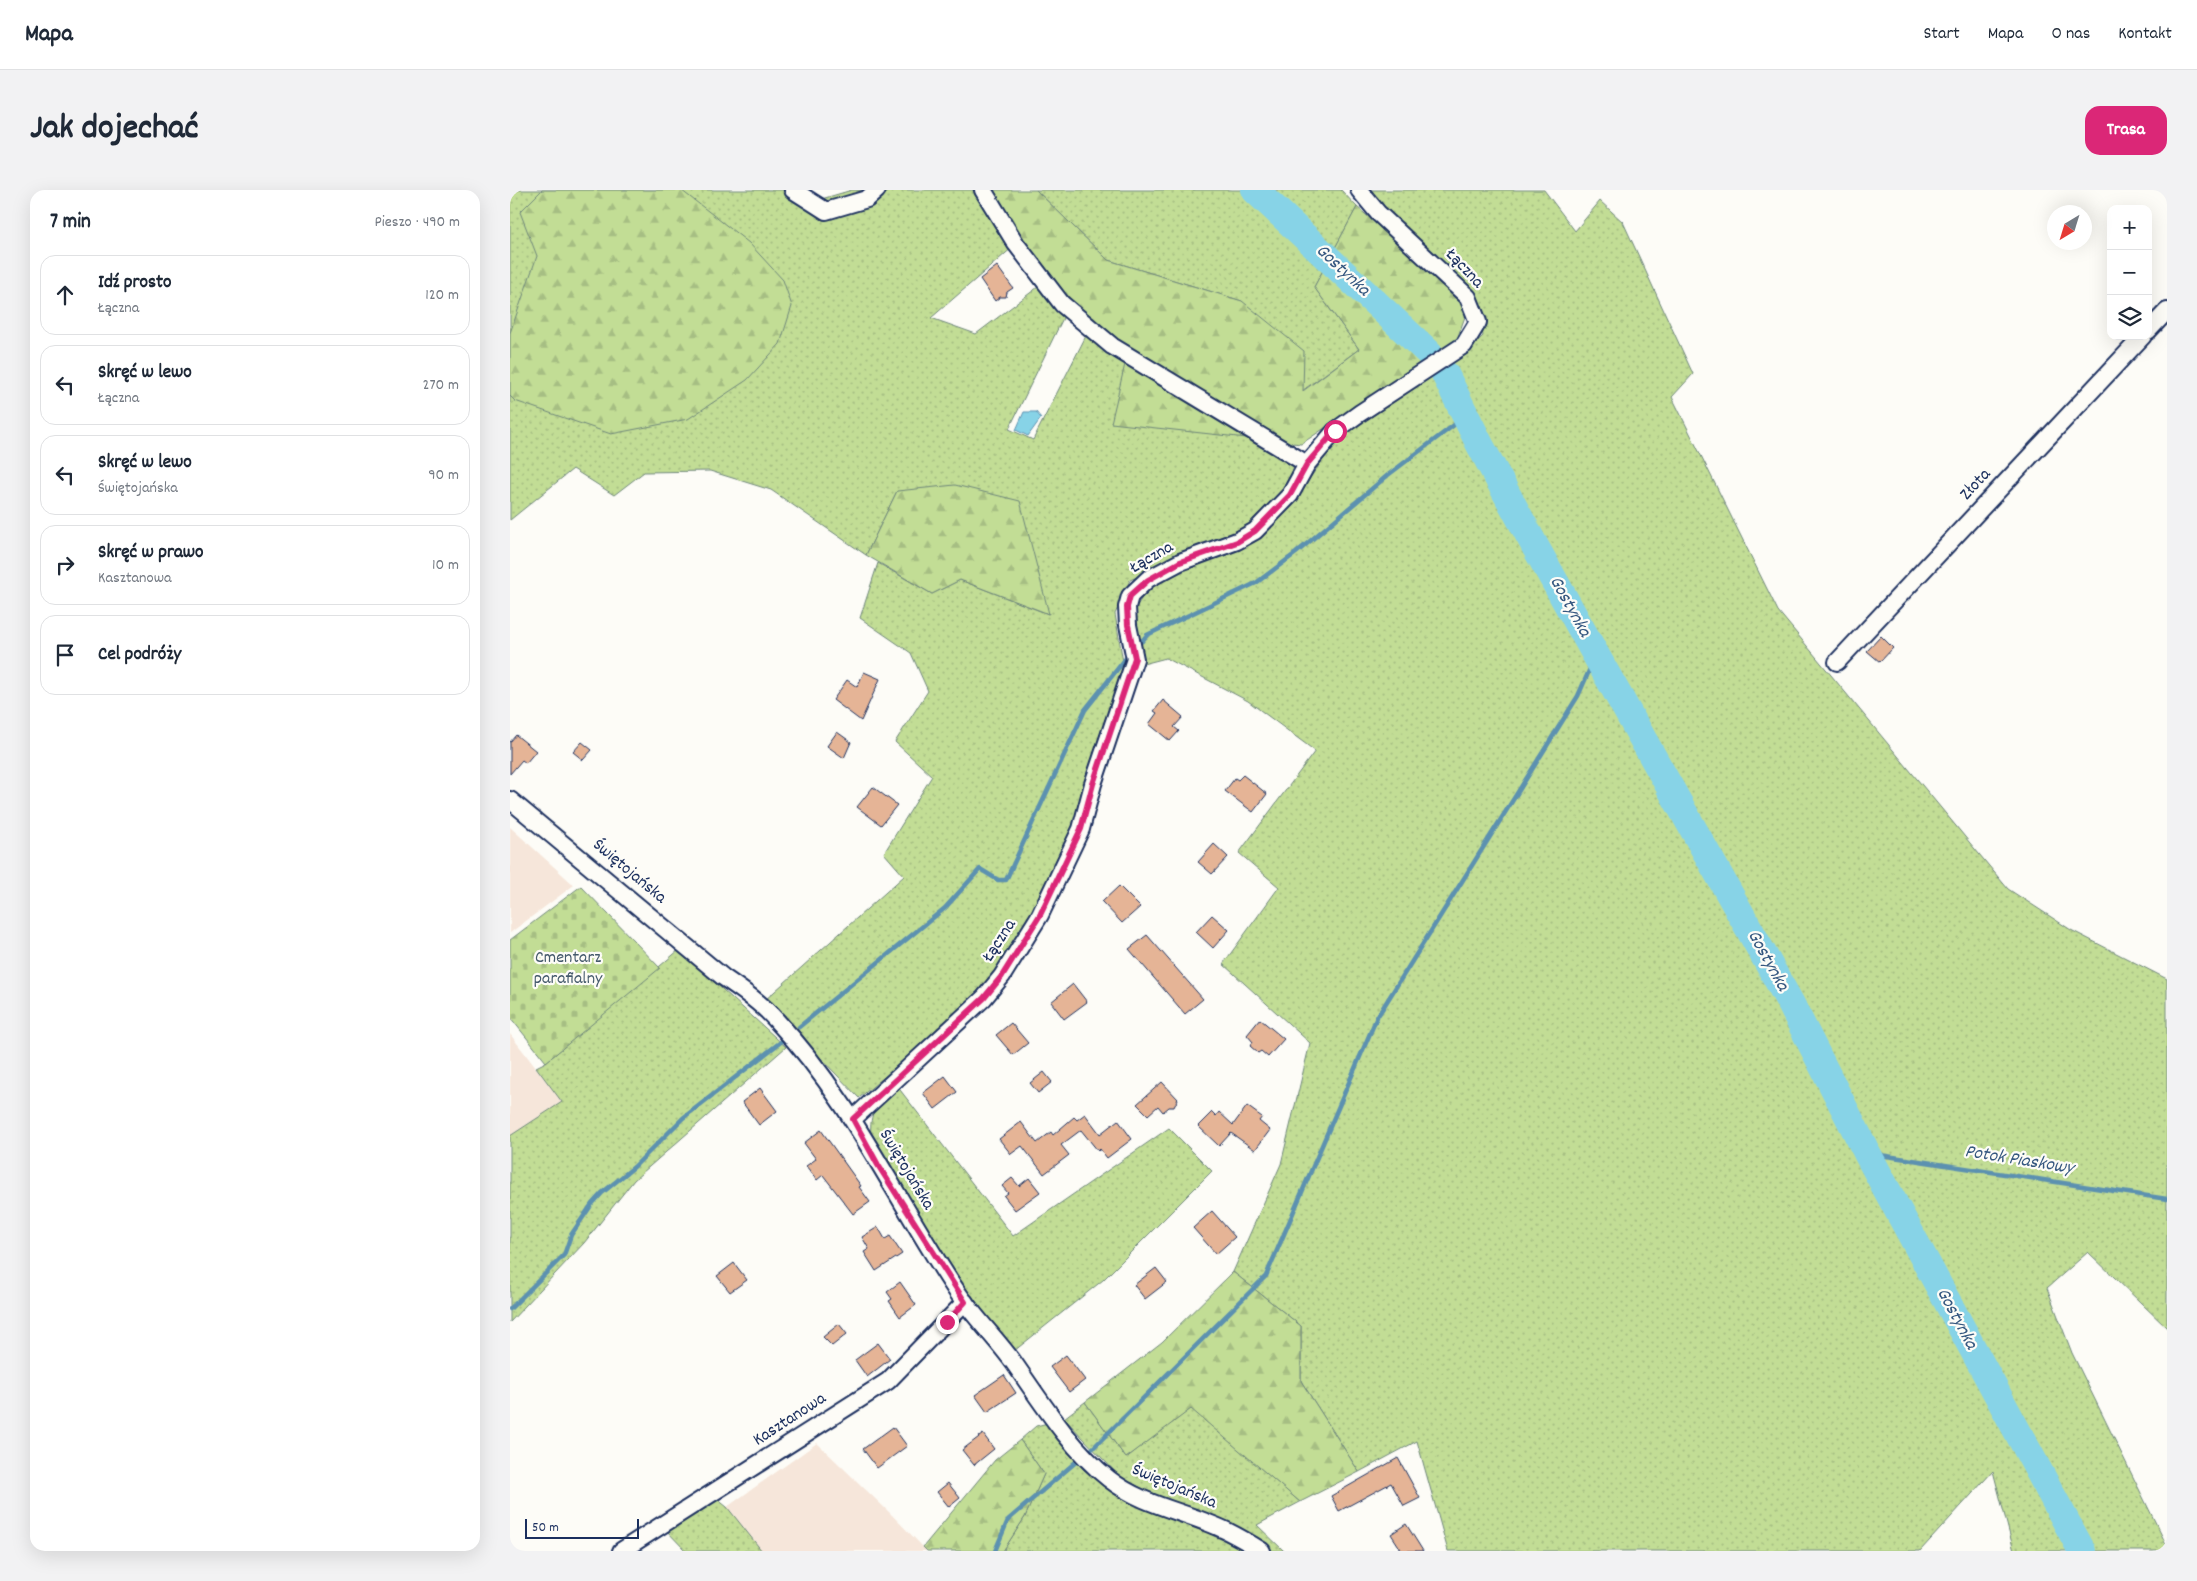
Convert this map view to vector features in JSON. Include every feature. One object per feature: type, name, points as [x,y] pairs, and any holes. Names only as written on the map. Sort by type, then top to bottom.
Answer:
[{"type":"street","points":[[793,190],[826,211],[867,199],[877,190]]},
{"type":"street","points":[[983,190],[1016,244],[1062,304],[1112,346],[1307,464]]},
{"type":"street","name":"Łączna","points":[[853,1119],[984,998],[1002,976],[1040,915],[1081,829],[1093,784],[1135,658],[1128,625],[1127,607],[1130,596],[1148,580],[1180,562],[1237,542],[1255,531],[1290,495],[1307,464],[1335,431],[1464,346],[1478,322],[1468,297],[1378,213],[1359,190]]},
{"type":"street","points":[[2152,327],[2167,311]]},
{"type":"street","name":"Złota","points":[[1837,662],[2139,340]]},
{"type":"street","name":"Świętojańska","points":[[510,800],[723,977],[762,1006],[807,1056],[853,1119],[878,1165],[965,1302],[994,1335],[1058,1426],[1086,1457],[1109,1479],[1133,1495],[1226,1531],[1262,1551]]},
{"type":"street","name":"Kasztanowa","points":[[621,1551],[888,1381],[965,1302]]},
{"type":"shaded area","points":[[510,827],[574,885],[510,933]]},
{"type":"shaded area","points":[[510,1034],[562,1102],[510,1136]]},
{"type":"shaded area","points":[[817,1443],[927,1551],[762,1551],[727,1507]]},
{"type":"green space","points":[[510,190],[803,190],[818,200],[852,190],[973,190],[1013,247],[931,318],[976,334],[1038,287],[1065,314],[1009,429],[1033,440],[1089,330],[1259,440],[1294,465],[1288,487],[1247,530],[1130,580],[1115,614],[1124,668],[1075,832],[1007,959],[969,1006],[859,1098],[765,1000],[904,876],[884,853],[932,776],[895,742],[928,691],[911,653],[860,618],[878,563],[932,594],[960,580],[1048,614],[897,491],[866,555],[771,490],[710,471],[644,472],[614,495],[573,469],[510,520]]},
{"type":"green space","points":[[542,190],[681,190],[749,243],[783,280],[792,306],[780,344],[747,380],[688,419],[611,434],[515,401],[510,396],[510,333],[537,256],[520,212]]},
{"type":"green space","points":[[973,190],[1036,190],[1108,260],[1242,301],[1304,351],[1303,391],[1359,349],[1314,287],[1357,207],[1454,291],[1466,314],[1457,339],[1301,444],[1111,423],[1126,360],[1065,314],[1038,287]]},
{"type":"green space","points":[[1036,190],[1341,190],[1357,207],[1314,287],[1359,349],[1302,391],[1242,301],[1108,260]]},
{"type":"green space","points":[[1367,190],[1544,190],[1575,231],[1600,201],[1623,222],[1693,374],[1672,397],[1778,611],[2008,889],[2071,930],[2167,979],[2167,1328],[2088,1252],[2047,1288],[2072,1353],[2167,1546],[2167,1551],[2014,1551],[1993,1471],[1920,1551],[1448,1551],[1417,1441],[1359,1472],[1301,1381],[1301,1326],[1233,1272],[1281,1164],[1310,1043],[1223,964],[1279,887],[1239,853],[1315,751],[1248,701],[1166,658],[1143,664],[1135,609],[1148,588],[1170,575],[1254,541],[1300,492],[1337,440],[1454,362],[1483,336],[1478,305],[1369,196]]},
{"type":"green space","points":[[955,485],[1020,501],[1049,614],[960,580],[932,594],[866,555],[897,491]]},
{"type":"green space","name":"Cmentarz parafialny","points":[[581,886],[660,968],[546,1062],[510,1017],[510,940]]},
{"type":"green space","points":[[679,950],[786,1047],[634,1180],[584,1243],[510,1322],[510,1136],[562,1102],[536,1067],[546,1062]]},
{"type":"green space","points":[[897,1086],[1013,1236],[1169,1128],[1212,1171],[1103,1280],[1014,1351],[957,1277],[871,1139],[871,1121],[875,1108]]},
{"type":"green space","points":[[1233,1272],[1301,1326],[1301,1381],[1359,1472],[1300,1502],[1191,1409],[1126,1458],[1085,1402],[1162,1342]]},
{"type":"green space","points":[[1085,1402],[1126,1458],[1191,1408],[1300,1502],[1257,1525],[1284,1551],[1272,1551],[1121,1478],[1064,1418]]},
{"type":"green space","points":[[1048,1423],[1084,1470],[1120,1496],[1249,1551],[1003,1551],[1025,1517],[1044,1474],[1020,1440],[1036,1426]]},
{"type":"green space","points":[[1020,1440],[1044,1474],[1025,1517],[1003,1551],[927,1551],[923,1547],[995,1460]]},
{"type":"green space","points":[[717,1499],[727,1507],[762,1551],[686,1551],[665,1529]]},
{"type":"water","points":[[1024,412],[1036,412],[1041,418],[1028,436],[1016,430]]},
{"type":"building","points":[[997,266],[1013,288],[1007,292],[1006,297],[1000,297],[995,301],[980,279]]},
{"type":"building","points":[[1881,636],[1893,648],[1880,662],[1867,651]]},
{"type":"building","points":[[864,672],[880,679],[861,721],[833,700],[847,680],[857,687]]},
{"type":"building","points":[[1163,700],[1183,717],[1174,727],[1179,731],[1170,741],[1149,724],[1157,713],[1154,711]]},
{"type":"building","points":[[837,732],[851,742],[844,758],[827,746]]},
{"type":"building","points":[[516,735],[536,751],[526,763],[522,760],[510,774],[510,742]]},
{"type":"building","points":[[582,742],[592,750],[583,760],[573,752]]},
{"type":"building","points":[[1243,775],[1267,794],[1253,812],[1225,791],[1235,778],[1238,780]]},
{"type":"building","points":[[873,787],[897,805],[881,825],[857,807]]},
{"type":"building","points":[[1214,844],[1228,857],[1212,874],[1198,862]]},
{"type":"building","points":[[1119,886],[1140,907],[1122,923],[1102,902]]},
{"type":"building","points":[[1212,915],[1229,930],[1213,948],[1196,932]]},
{"type":"building","points":[[1147,935],[1203,999],[1185,1014],[1129,949]]},
{"type":"building","points":[[1073,984],[1087,1002],[1064,1019],[1051,1002]]},
{"type":"building","points":[[1260,1019],[1284,1039],[1268,1057],[1261,1051],[1258,1053],[1250,1046],[1253,1042],[1247,1035]]},
{"type":"building","points":[[1011,1023],[1028,1043],[1013,1055],[996,1035]]},
{"type":"building","points":[[1044,1072],[1052,1082],[1038,1093],[1030,1083]]},
{"type":"building","points":[[945,1076],[957,1092],[935,1109],[923,1093]]},
{"type":"building","points":[[1162,1082],[1178,1099],[1174,1107],[1169,1107],[1163,1112],[1158,1106],[1148,1115],[1137,1104]]},
{"type":"building","points":[[760,1088],[777,1111],[759,1125],[742,1102]]},
{"type":"building","points":[[1247,1106],[1262,1117],[1259,1121],[1270,1130],[1255,1150],[1231,1133],[1219,1146],[1198,1126],[1212,1112],[1216,1116],[1219,1112],[1233,1125]]},
{"type":"building","points":[[1085,1114],[1100,1134],[1118,1120],[1132,1139],[1107,1158],[1100,1149],[1098,1151],[1081,1130],[1061,1145],[1069,1155],[1044,1174],[1022,1146],[1011,1154],[999,1139],[1021,1122],[1037,1143],[1051,1132],[1053,1135],[1074,1117],[1077,1120]]},
{"type":"building","points":[[821,1130],[861,1186],[859,1187],[870,1202],[853,1214],[823,1175],[817,1180],[806,1166],[816,1159],[804,1143]]},
{"type":"building","points":[[1012,1178],[1019,1186],[1029,1178],[1040,1192],[1015,1210],[1004,1196],[1008,1193],[1002,1186]]},
{"type":"building","points":[[1212,1211],[1235,1237],[1216,1254],[1193,1228]]},
{"type":"building","points":[[878,1227],[885,1239],[890,1236],[902,1254],[876,1271],[864,1252],[869,1249],[862,1237]]},
{"type":"building","points":[[734,1263],[747,1280],[730,1292],[717,1276]]},
{"type":"building","points":[[1156,1268],[1167,1282],[1145,1299],[1134,1285]]},
{"type":"building","points":[[900,1282],[916,1305],[900,1317],[889,1301],[892,1299],[887,1292]]},
{"type":"building","points":[[839,1324],[847,1334],[832,1346],[823,1337]]},
{"type":"building","points":[[878,1343],[890,1359],[867,1377],[855,1360]]},
{"type":"building","points":[[1066,1355],[1085,1380],[1069,1392],[1050,1367]]},
{"type":"building","points":[[1004,1375],[1016,1393],[987,1412],[975,1395]]},
{"type":"building","points":[[893,1427],[907,1446],[877,1468],[863,1449]]},
{"type":"building","points":[[983,1434],[994,1449],[974,1465],[962,1450]]},
{"type":"building","points":[[1398,1458],[1420,1498],[1404,1506],[1391,1483],[1339,1511],[1331,1496]]},
{"type":"building","points":[[948,1483],[960,1498],[949,1507],[937,1492]]},
{"type":"building","points":[[1406,1524],[1423,1551],[1402,1551],[1391,1534]]},
{"type":"waterway","name":"Gostynka","points":[[1255,190],[1429,353]]},
{"type":"waterway","name":"Gostynka","points":[[1445,374],[1480,445],[1536,548],[1791,1004],[1867,1153],[2082,1551]]},
{"type":"waterway","points":[[1142,641],[1147,635],[1256,583],[1296,553],[1388,475],[1466,416]]},
{"type":"waterway","points":[[1379,1014],[1578,696],[1596,655]]},
{"type":"waterway","points":[[799,1027],[945,908],[980,869],[998,880],[1006,880],[1085,710],[1127,657]]},
{"type":"waterway","points":[[1092,1449],[1266,1276],[1377,1017]]},
{"type":"waterway","points":[[510,1309],[564,1255],[571,1235],[592,1204],[602,1193],[634,1167],[683,1118],[782,1041]]},
{"type":"waterway","name":"Potok Piaskowy","points":[[1867,1153],[2167,1199]]},
{"type":"waterway","points":[[995,1551],[1008,1520],[1077,1461]]},
{"type":"route","points":[[947,1322],[965,1302],[878,1165],[853,1119],[884,1088],[949,1032],[984,998],[1002,976],[1040,915],[1081,829],[1093,784],[1135,658],[1128,625],[1127,607],[1130,596],[1138,586],[1180,562],[1237,542],[1255,531],[1290,495],[1307,464],[1335,431]]}]
